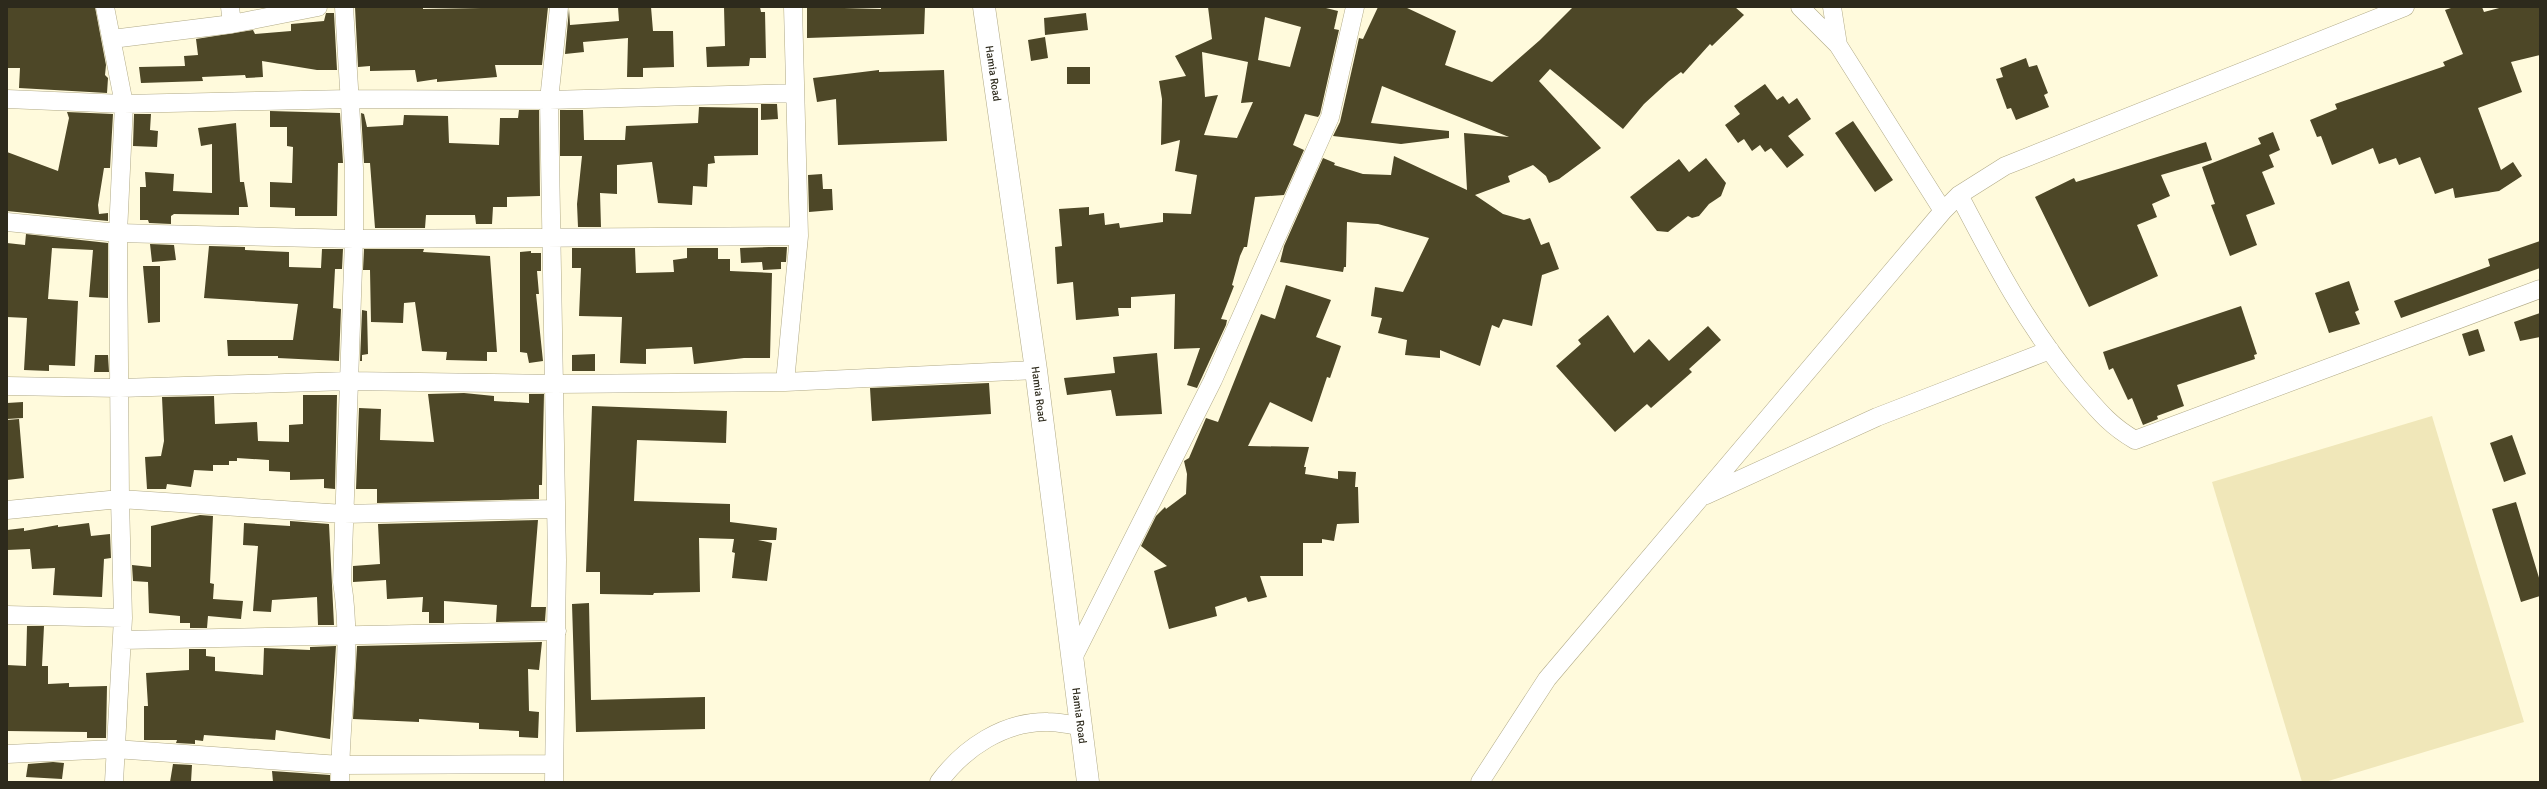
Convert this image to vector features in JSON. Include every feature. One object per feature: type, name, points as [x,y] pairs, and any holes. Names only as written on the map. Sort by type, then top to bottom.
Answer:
[{"type":"street","points":[[105,7],[124,104],[118,233],[120,500],[124,618],[114,782]]},
{"type":"street","points":[[112,39],[231,16],[318,7]]},
{"type":"street","points":[[340,773],[345,708],[345,604],[342,582],[354,239],[354,168],[344,7]]},
{"type":"street","points":[[554,782],[557,631],[555,384],[549,100],[559,7]]},
{"type":"street","points":[[785,382],[799,236],[793,7]]},
{"type":"street","name":"Hamia Road","points":[[984,7],[1036,370],[1088,782]]},
{"type":"street","points":[[1073,658],[1213,380],[1330,117],[1355,7]]},
{"type":"street","points":[[1800,7],[1838,45],[1943,211]]},
{"type":"street","points":[[1832,7],[1838,45]]},
{"type":"street","points":[[1480,782],[1547,679],[1703,497],[1943,211],[1959,195],[2005,166],[2405,7]]},
{"type":"street","points":[[7,99],[124,104],[350,99],[549,100],[795,93]]},
{"type":"street","points":[[1959,195],[2013,298],[2064,371],[2113,427],[2135,440],[2540,289]]},
{"type":"street","points":[[7,222],[118,233],[354,239],[552,239],[799,236]]},
{"type":"street","points":[[1703,497],[1877,417],[2050,350]]},
{"type":"street","points":[[7,386],[120,388],[348,381],[555,384],[785,382],[1036,370]]},
{"type":"street","points":[[7,510],[120,500],[344,514],[555,509]]},
{"type":"street","points":[[7,615],[124,618]]},
{"type":"street","points":[[122,640],[345,634],[557,631]]},
{"type":"street","points":[[939,782],[948,770],[988,737],[1005,730],[1026,724],[1048,722],[1081,726]]},
{"type":"street","points":[[7,754],[115,749],[340,773],[554,764]]},
{"type":"shaded area","points":[[2432,416],[2524,722],[2325,782],[2302,782],[2212,482]]},
{"type":"building","points":[[7,7],[95,7],[106,65],[105,75],[108,78],[107,93],[19,88],[20,68],[7,68]]},
{"type":"building","points":[[355,7],[423,7],[423,9],[548,7],[542,65],[495,65],[497,77],[437,82],[437,79],[417,82],[415,70],[370,71],[370,66],[358,67]]},
{"type":"building","points":[[618,7],[651,7],[653,31],[673,31],[674,67],[643,68],[643,77],[627,77],[628,38],[583,42],[584,52],[565,54],[569,9],[570,25],[619,21]]},
{"type":"building","points":[[724,7],[760,7],[761,12],[765,12],[766,58],[750,58],[749,66],[707,67],[706,47],[725,46]]},
{"type":"building","points":[[807,7],[881,9],[881,7],[925,7],[924,34],[807,38]]},
{"type":"building","points":[[1208,7],[1322,7],[1338,11],[1334,29],[1339,30],[1320,114],[1318,117],[1305,114],[1293,145],[1304,150],[1284,195],[1255,197],[1247,247],[1244,247],[1240,256],[1232,285],[1234,286],[1221,319],[1227,320],[1226,325],[1197,388],[1187,385],[1200,348],[1174,349],[1175,294],[1131,297],[1131,308],[1118,308],[1119,316],[1076,320],[1073,282],[1057,284],[1055,247],[1062,246],[1059,209],[1089,207],[1089,215],[1104,213],[1105,225],[1119,223],[1120,228],[1163,222],[1163,213],[1191,214],[1197,175],[1175,171],[1180,140],[1161,145],[1162,99],[1159,81],[1186,76],[1175,56],[1212,39]],"holes":[[[1265,17],[1301,27],[1290,67],[1258,60]],[[1202,52],[1248,62],[1241,103],[1253,102],[1237,138],[1204,135],[1218,95],[1205,97]]]},
{"type":"building","points":[[1378,7],[1405,7],[1456,31],[1445,65],[1492,82],[1540,40],[1573,7],[1735,7],[1744,15],[1712,46],[1710,44],[1683,74],[1681,72],[1669,81],[1644,104],[1623,129],[1550,69],[1539,81],[1601,148],[1559,179],[1549,183],[1546,176],[1533,165],[1508,176],[1510,182],[1475,195],[1503,214],[1524,220],[1530,218],[1541,245],[1549,242],[1559,269],[1542,275],[1532,326],[1503,319],[1499,328],[1492,325],[1480,366],[1440,350],[1440,358],[1405,355],[1407,340],[1378,333],[1382,318],[1371,316],[1375,287],[1403,292],[1429,238],[1378,224],[1347,222],[1346,267],[1344,267],[1343,272],[1280,262],[1284,246],[1323,158],[1335,163],[1334,165],[1363,174],[1391,175],[1394,156],[1467,190],[1464,133],[1509,137],[1382,86],[1371,123],[1449,131],[1449,138],[1401,144],[1333,136],[1340,122],[1359,38],[1363,39]]},
{"type":"building","points":[[2454,7],[2482,7],[2484,12],[2503,7],[2540,7],[2540,55],[2511,62],[2522,92],[2478,108],[2501,170],[2513,162],[2522,176],[2499,191],[2455,198],[2453,188],[2435,194],[2420,157],[2399,165],[2396,158],[2379,164],[2373,148],[2332,165],[2321,136],[2317,137],[2310,120],[2337,109],[2335,104],[2445,66],[2443,62],[2463,54],[2445,10]]},
{"type":"building","points":[[326,13],[334,13],[337,70],[317,70],[262,61],[263,77],[246,78],[245,75],[202,77],[203,81],[141,83],[139,67],[185,66],[184,56],[198,55],[196,39],[253,30],[255,34],[291,31],[291,24],[324,21]]},
{"type":"building","points":[[1086,13],[1088,30],[1045,35],[1044,18]]},
{"type":"building","points":[[1045,37],[1048,58],[1031,61],[1028,40]]},
{"type":"building","points":[[2026,58],[2029,67],[2037,65],[2048,93],[2044,95],[2049,107],[2016,120],[2011,108],[2007,109],[1996,79],[2003,77],[2000,68]]},
{"type":"building","points":[[1067,67],[1090,67],[1090,84],[1067,84]]},
{"type":"building","points":[[879,70],[879,72],[944,70],[947,141],[838,145],[836,99],[817,102],[813,78]]},
{"type":"building","points":[[1765,84],[1777,100],[1783,96],[1789,104],[1797,98],[1811,119],[1788,136],[1804,155],[1787,168],[1771,148],[1765,152],[1760,145],[1752,151],[1744,139],[1738,143],[1725,125],[1740,114],[1734,106]]},
{"type":"building","points":[[761,104],[777,104],[778,119],[761,120]]},
{"type":"building","points":[[699,107],[758,108],[758,155],[714,156],[715,163],[708,164],[707,187],[693,186],[692,205],[658,203],[652,162],[617,165],[617,194],[600,193],[601,227],[578,227],[577,204],[582,156],[560,156],[560,110],[583,110],[584,140],[625,140],[626,126],[698,123]]},
{"type":"building","points":[[519,110],[539,110],[540,196],[507,197],[507,207],[493,207],[492,224],[476,224],[475,215],[426,215],[425,228],[375,228],[370,163],[364,163],[361,113],[364,114],[367,127],[403,125],[404,115],[448,116],[449,143],[499,145],[500,118],[518,118]]},
{"type":"building","points":[[270,111],[340,113],[343,163],[338,163],[337,216],[295,216],[295,208],[270,207],[270,182],[292,183],[293,147],[287,146],[287,127],[270,127]]},
{"type":"building","points":[[67,112],[113,114],[110,168],[104,168],[98,205],[99,214],[108,213],[108,221],[7,211],[7,152],[58,171],[69,118]]},
{"type":"building","points":[[134,114],[151,114],[150,130],[158,131],[157,147],[133,146]]},
{"type":"building","points":[[1853,121],[1893,180],[1875,192],[1835,133]]},
{"type":"building","points":[[236,123],[240,182],[244,182],[248,207],[239,207],[239,215],[174,214],[171,216],[171,224],[149,223],[148,220],[140,220],[140,187],[146,187],[145,172],[174,174],[173,191],[212,193],[212,144],[201,146],[198,128]]},
{"type":"building","points":[[2273,132],[2280,150],[2269,155],[2274,167],[2262,172],[2275,204],[2246,215],[2257,245],[2230,256],[2211,205],[2215,204],[2202,167],[2261,144],[2258,138]]},
{"type":"building","points":[[2206,142],[2212,160],[2161,175],[2170,196],[2152,204],[2157,217],[2137,225],[2158,276],[2089,307],[2035,197],[2074,178],[2076,182]]},
{"type":"building","points":[[1706,158],[1726,183],[1721,196],[1709,204],[1699,216],[1692,218],[1688,216],[1668,232],[1657,231],[1630,197],[1679,159],[1689,172]]},
{"type":"building","points":[[822,174],[823,189],[832,189],[833,210],[809,212],[808,175]]},
{"type":"building","points":[[26,234],[108,243],[108,298],[89,297],[93,250],[52,248],[48,299],[78,301],[75,366],[49,365],[49,371],[24,370],[27,318],[7,317],[7,243],[25,245]]},
{"type":"building","points":[[2540,241],[2540,268],[2401,318],[2394,301],[2490,266],[2488,259]]},
{"type":"building","points":[[150,244],[174,245],[176,260],[152,262]]},
{"type":"building","points":[[209,246],[245,247],[245,250],[289,252],[289,267],[321,268],[322,249],[343,249],[342,269],[335,269],[333,308],[341,309],[339,361],[278,358],[278,356],[228,356],[227,340],[293,340],[298,304],[204,298]]},
{"type":"building","points":[[787,247],[786,262],[781,262],[781,269],[763,270],[762,262],[741,263],[740,248]]},
{"type":"building","points":[[572,248],[635,248],[636,273],[674,272],[673,260],[687,258],[687,248],[718,248],[718,259],[730,259],[730,271],[772,273],[770,358],[744,358],[694,364],[692,347],[646,349],[646,364],[620,363],[622,317],[579,316],[581,268],[572,268]]},
{"type":"building","points":[[364,249],[424,249],[423,252],[490,256],[497,352],[487,352],[487,361],[446,360],[447,352],[422,351],[415,302],[404,303],[403,323],[371,322],[370,270],[363,270]]},
{"type":"building","points":[[531,251],[531,253],[541,253],[541,271],[537,271],[539,294],[536,294],[543,361],[529,363],[527,353],[520,352],[520,252]]},
{"type":"building","points":[[143,266],[160,266],[160,322],[148,323]]},
{"type":"building","points":[[2349,281],[2359,310],[2355,312],[2360,324],[2329,333],[2315,293]]},
{"type":"building","points":[[1286,285],[1331,300],[1316,337],[1341,346],[1330,378],[1327,377],[1312,422],[1270,402],[1248,446],[1309,447],[1304,467],[1306,467],[1305,474],[1338,479],[1338,471],[1356,472],[1355,487],[1358,487],[1359,523],[1337,524],[1334,541],[1322,539],[1322,543],[1303,543],[1303,576],[1260,576],[1267,597],[1248,602],[1246,597],[1215,607],[1217,616],[1169,629],[1154,571],[1167,566],[1141,546],[1156,516],[1165,507],[1166,509],[1186,494],[1187,474],[1184,461],[1189,458],[1206,418],[1218,422],[1261,314],[1275,319]]},
{"type":"building","points":[[2241,306],[2257,354],[2254,355],[2255,359],[2177,385],[2184,406],[2157,416],[2158,419],[2143,425],[2132,398],[2128,400],[2113,368],[2109,370],[2103,352]]},
{"type":"building","points":[[362,310],[367,311],[368,354],[362,355],[362,361],[360,361]]},
{"type":"building","points":[[2540,313],[2540,337],[2520,341],[2514,322]]},
{"type":"building","points":[[1608,315],[1634,353],[1649,339],[1669,361],[1708,326],[1721,340],[1689,369],[1692,372],[1651,408],[1647,404],[1615,432],[1556,366],[1581,344],[1578,340]]},
{"type":"building","points":[[2478,329],[2485,351],[2469,356],[2462,334]]},
{"type":"building","points":[[1157,353],[1162,414],[1116,416],[1111,390],[1067,395],[1064,378],[1115,373],[1113,357]]},
{"type":"building","points":[[595,354],[595,371],[572,371],[572,355]]},
{"type":"building","points":[[95,355],[108,355],[109,372],[94,372]]},
{"type":"building","points":[[989,383],[991,414],[872,421],[870,388]]},
{"type":"building","points":[[464,393],[494,396],[494,401],[529,403],[529,394],[544,394],[542,485],[539,485],[539,499],[377,503],[377,489],[356,489],[359,408],[381,409],[380,440],[434,442],[428,394]]},
{"type":"building","points":[[303,395],[337,395],[335,489],[324,488],[324,479],[290,480],[290,472],[269,471],[269,460],[237,458],[237,461],[229,461],[229,465],[213,465],[213,471],[194,470],[191,487],[167,484],[166,489],[147,489],[145,457],[161,456],[164,441],[162,397],[214,396],[215,424],[257,422],[258,441],[289,442],[289,425],[303,424]]},
{"type":"building","points":[[23,402],[23,418],[7,419],[7,403]]},
{"type":"building","points":[[592,406],[727,411],[726,443],[637,440],[634,501],[730,504],[730,522],[777,528],[776,540],[758,540],[772,543],[767,581],[732,578],[735,553],[732,552],[734,539],[699,538],[700,592],[654,593],[653,595],[600,594],[600,572],[586,572]]},
{"type":"building","points":[[19,419],[24,478],[7,480],[7,420]]},
{"type":"building","points":[[2512,435],[2526,474],[2504,482],[2490,443]]},
{"type":"building","points":[[2516,502],[2540,581],[2540,596],[2521,602],[2492,509]]},
{"type":"building","points":[[200,515],[213,516],[210,583],[214,584],[213,599],[243,601],[241,619],[208,616],[207,628],[190,628],[190,623],[180,623],[180,616],[149,613],[148,582],[133,581],[132,565],[151,567],[151,526]]},
{"type":"building","points":[[538,520],[531,607],[546,607],[545,621],[496,622],[497,605],[444,601],[444,623],[429,623],[429,612],[422,612],[423,597],[387,599],[386,580],[353,582],[353,566],[380,564],[378,524]]},
{"type":"building","points":[[290,521],[329,524],[334,625],[318,625],[317,597],[272,600],[271,612],[253,611],[258,546],[243,545],[244,523],[290,526]]},
{"type":"building","points":[[89,523],[91,536],[110,534],[111,558],[104,559],[102,597],[53,595],[55,568],[32,569],[30,549],[7,550],[7,530],[24,528],[24,531],[58,525],[58,527]]},
{"type":"building","points":[[589,603],[591,700],[705,697],[705,729],[576,732],[572,604]]},
{"type":"building","points":[[27,626],[44,626],[42,666],[48,666],[48,684],[69,683],[69,687],[107,686],[106,738],[87,738],[87,732],[7,731],[7,665],[26,666]]},
{"type":"building","points":[[542,642],[539,670],[528,669],[529,711],[539,712],[538,738],[519,737],[519,731],[479,729],[479,723],[419,719],[419,722],[353,719],[357,646]]},
{"type":"building","points":[[336,646],[330,739],[276,730],[275,740],[204,735],[203,741],[195,740],[195,744],[176,743],[177,740],[144,740],[144,706],[148,706],[146,673],[189,670],[189,649],[206,649],[206,656],[215,657],[215,671],[263,675],[264,648],[310,650],[310,647]]},
{"type":"building","points":[[53,762],[64,763],[62,779],[26,777],[28,764]]},
{"type":"building","points":[[173,764],[192,765],[191,782],[170,782]]},
{"type":"building","points":[[272,771],[330,775],[330,782],[273,782]]}]
